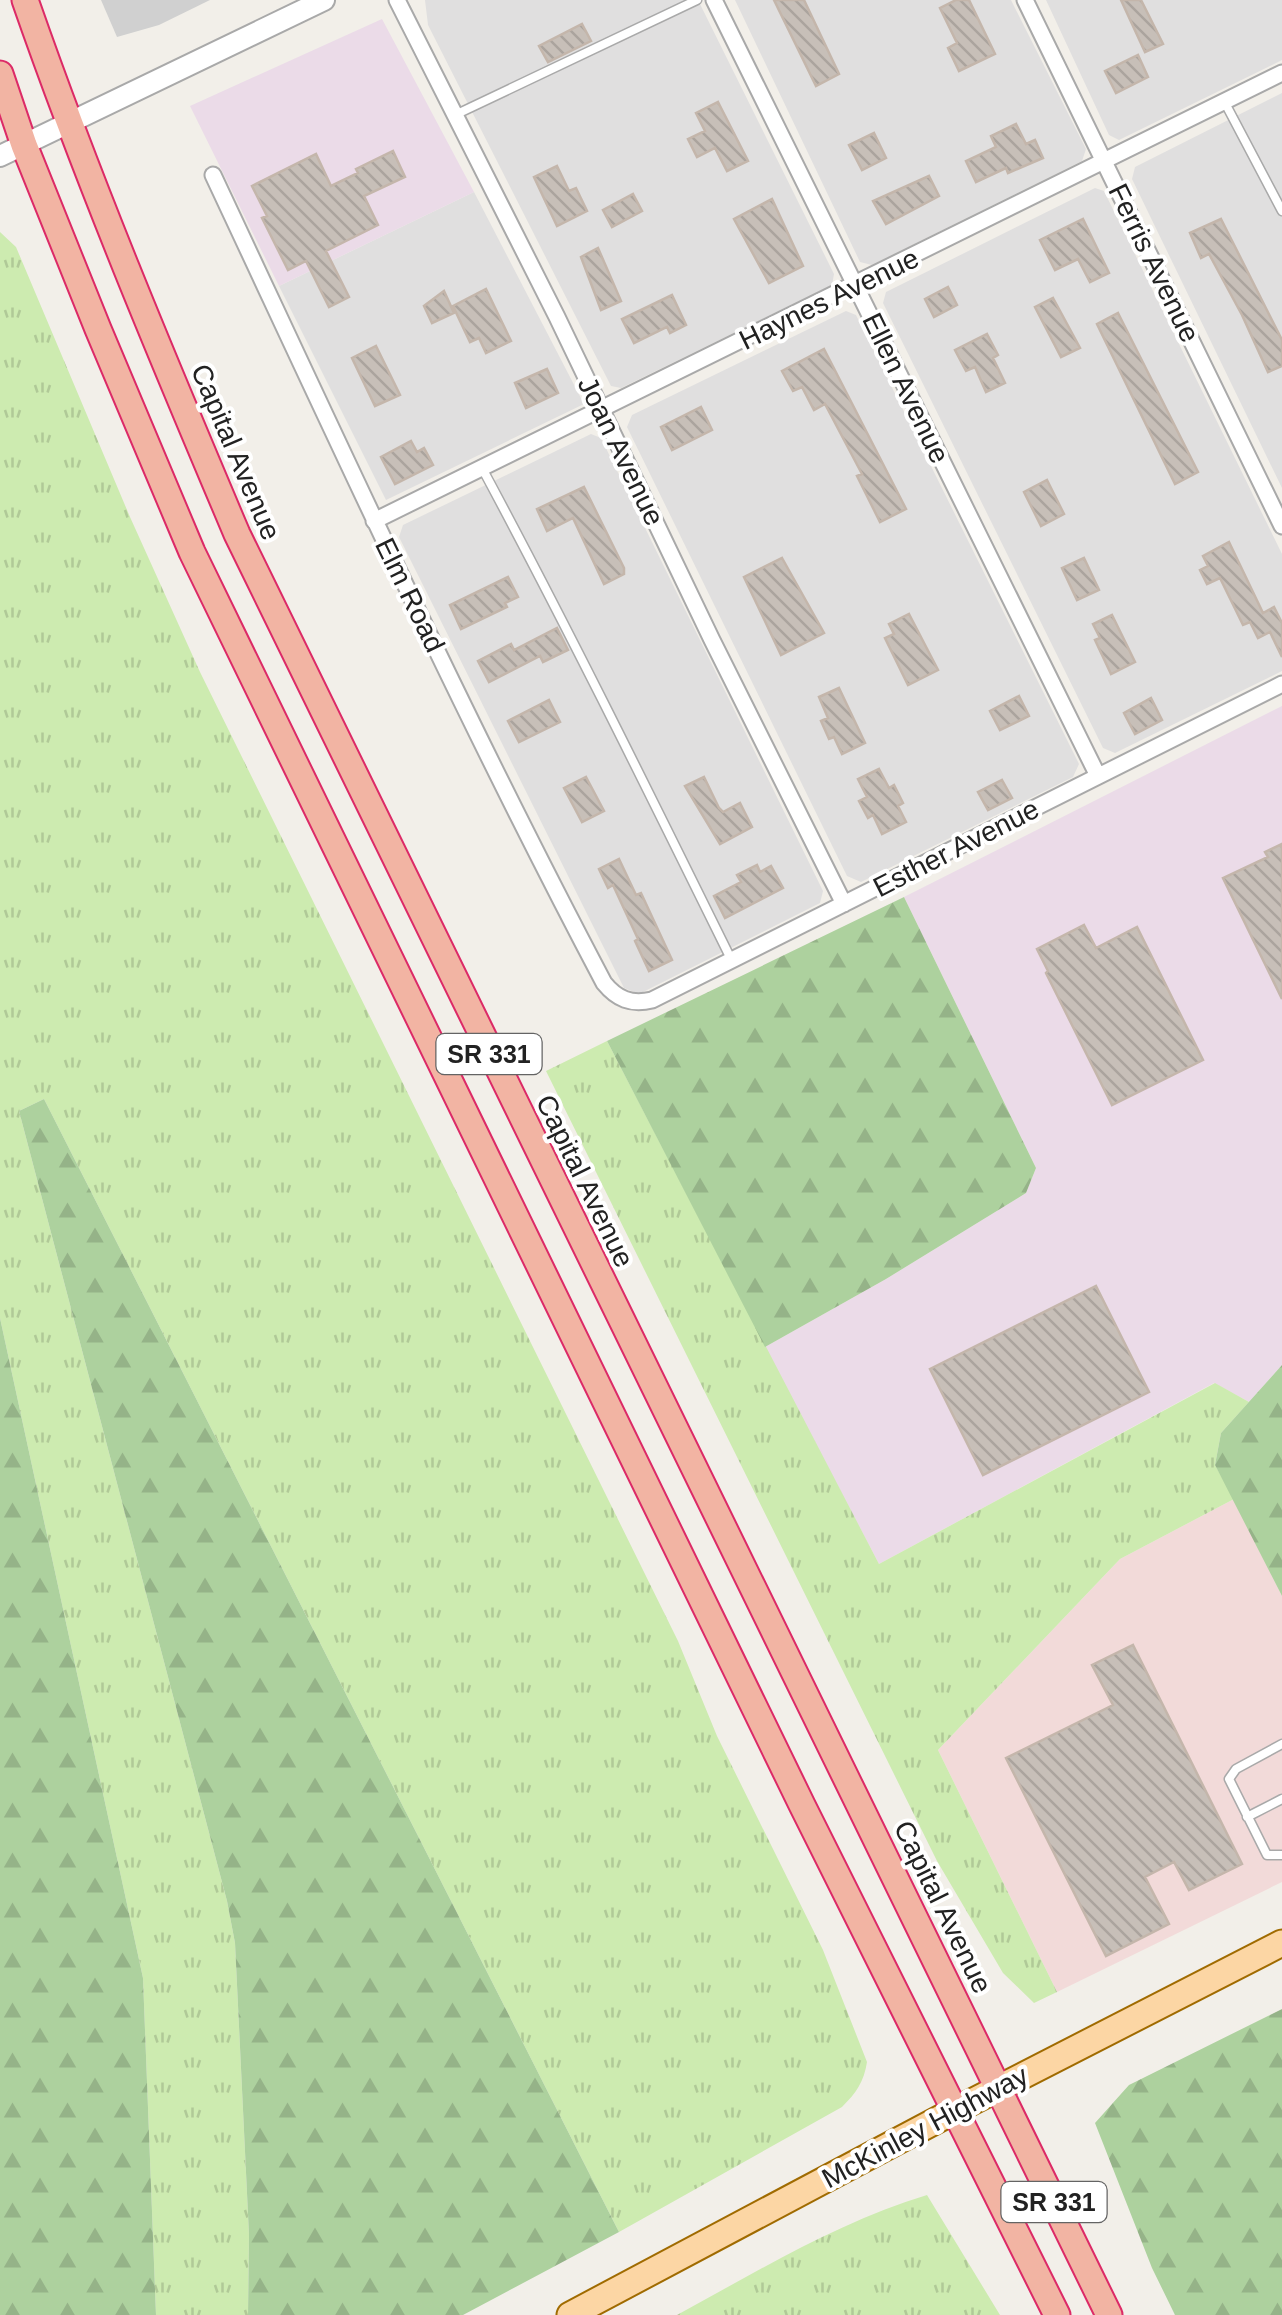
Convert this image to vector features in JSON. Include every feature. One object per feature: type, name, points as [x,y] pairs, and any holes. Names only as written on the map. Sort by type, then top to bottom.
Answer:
[{"type":"highway","name":"Capital Avenue","points":[[25,0],[68,124],[237,534],[1109,2315]]},
{"type":"highway","name":"SR 331","points":[[0,74],[24,145],[192,552],[802,1806],[1057,2315]]},
{"type":"main road","name":"McKinley Highway","points":[[570,2315],[1282,1943]]},
{"type":"street","points":[[0,156],[324,0]]},
{"type":"street","name":"Joan Avenue","points":[[397,0],[844,904]]},
{"type":"street","name":"Ellen Avenue","points":[[714,0],[1098,776]]},
{"type":"street","name":"Ferris Avenue","points":[[1024,0],[1282,526]]},
{"type":"street","name":"Haynes Avenue","points":[[374,521],[1282,73]]},
{"type":"street","name":"Elm Road","points":[[213,175],[374,521],[572,922],[604,983],[627,1001]]},
{"type":"street","name":"Esther Avenue","points":[[627,1001],[652,1000],[1282,684]]},
{"type":"lane","points":[[454,115],[696,0]]},
{"type":"lane","points":[[1224,101],[1282,211]]},
{"type":"lane","points":[[482,468],[560,614],[595,692],[731,960]]},
{"type":"lane","points":[[1282,1744],[1236,1770],[1229,1779],[1267,1856],[1282,1855]]},
{"type":"lane","points":[[1247,1817],[1282,1799]]},
{"type":"shaded area","points":[[101,0],[210,0],[159,25],[117,37]]},
{"type":"shaded area","points":[[425,0],[698,0],[834,274],[832,285],[621,388],[611,386],[428,25]]},
{"type":"shaded area","points":[[735,0],[1011,0],[1086,149],[1082,161],[872,265],[860,262]]},
{"type":"shaded area","points":[[1046,0],[1282,0],[1282,60],[1119,140],[1109,135]]},
{"type":"shaded area","points":[[382,19],[474,192],[279,286],[190,106]]},
{"type":"shaded area","points":[[1282,93],[1282,488],[1132,179],[1135,167]]},
{"type":"shaded area","points":[[1095,188],[1104,191],[1282,554],[1282,671],[1115,753],[1103,748],[883,303],[886,292]]},
{"type":"shaded area","points":[[474,192],[584,404],[386,500],[279,286]]},
{"type":"shaded area","points":[[846,311],[856,315],[1079,764],[1073,777],[861,882],[847,876],[627,427],[632,415]]},
{"type":"shaded area","points":[[591,434],[601,438],[823,891],[820,903],[639,994],[624,988],[399,537],[403,525]]},
{"type":"shaded area","points":[[1282,706],[1282,1365],[1249,1402],[1214,1383],[879,1564],[765,1347],[1026,1193],[1036,1168],[904,897]]},
{"type":"shaded area","points":[[1234,1499],[1282,1596],[1282,1882],[1057,1992],[938,1750],[1120,1559]]},
{"type":"green space","points":[[0,232],[16,247],[200,672],[678,1641],[717,1736],[823,1950],[867,2062],[859,2087],[842,2107],[619,2232],[44,1099],[19,1111],[235,1943],[249,2235],[248,2315],[156,2315],[143,1978],[0,1318]]},
{"type":"green space","points":[[904,897],[1036,1168],[1026,1193],[765,1347],[607,1041]]},
{"type":"green space","points":[[607,1041],[879,1564],[1215,1383],[1249,1402],[1221,1433],[1215,1465],[1234,1499],[1120,1559],[938,1750],[1057,1992],[1034,2003],[1003,1973],[937,1861],[546,1071]]},
{"type":"green space","points":[[44,1099],[619,2232],[463,2315],[248,2315],[249,2235],[235,1943],[19,1111]]},
{"type":"green space","points":[[0,1318],[143,1978],[156,2315],[0,2315]]},
{"type":"green space","points":[[1282,1365],[1282,1596],[1215,1465],[1221,1433]]},
{"type":"green space","points":[[1282,2009],[1282,2315],[1175,2315],[1152,2268],[1095,2123],[1129,2085]]},
{"type":"green space","points":[[927,2195],[1000,2315],[677,2315],[830,2233]]},
{"type":"building","points":[[774,0],[804,0],[839,74],[816,86]]},
{"type":"building","points":[[956,0],[969,0],[995,54],[959,71],[948,48],[957,43],[940,8]]},
{"type":"building","points":[[1121,0],[1141,0],[1163,44],[1145,52]]},
{"type":"building","points":[[582,24],[591,41],[548,62],[539,46]]},
{"type":"building","points":[[1138,55],[1148,77],[1116,93],[1105,71]]},
{"type":"building","points":[[718,102],[748,161],[727,171],[715,148],[697,157],[688,139],[705,131],[696,113]]},
{"type":"building","points":[[1016,124],[1026,144],[1035,140],[1043,158],[1008,173],[1006,168],[976,182],[966,161],[996,147],[991,136]]},
{"type":"building","points":[[874,133],[886,158],[862,170],[849,145]]},
{"type":"building","points":[[393,151],[405,177],[364,196],[378,225],[326,251],[349,297],[329,307],[306,261],[288,270],[262,218],[267,216],[252,186],[316,154],[331,186]]},
{"type":"building","points":[[557,166],[569,191],[576,188],[587,211],[557,226],[534,177]]},
{"type":"building","points":[[929,176],[939,196],[886,224],[873,201]]},
{"type":"building","points":[[633,194],[642,211],[612,227],[603,210]]},
{"type":"building","points":[[772,199],[803,266],[769,283],[734,219]]},
{"type":"building","points":[[1083,219],[1109,273],[1090,282],[1078,259],[1055,270],[1040,240]]},
{"type":"building","points":[[1221,219],[1282,340],[1282,366],[1268,372],[1209,254],[1201,258],[1190,233]]},
{"type":"building","points":[[598,248],[621,301],[601,310],[581,257]]},
{"type":"building","points":[[948,287],[957,305],[934,317],[925,299]]},
{"type":"building","points":[[486,289],[511,341],[486,353],[479,338],[470,342],[453,306]]},
{"type":"building","points":[[444,291],[454,313],[432,323],[424,306]]},
{"type":"building","points":[[672,295],[686,325],[670,333],[667,327],[634,343],[622,319]]},
{"type":"building","points":[[1053,298],[1080,348],[1061,357],[1035,307]]},
{"type":"building","points":[[1118,313],[1198,472],[1175,484],[1097,324]]},
{"type":"building","points":[[987,334],[998,355],[993,358],[1005,383],[986,392],[975,367],[966,371],[955,350]]},
{"type":"building","points":[[376,346],[400,395],[375,406],[352,358]]},
{"type":"building","points":[[824,349],[906,509],[880,522],[857,476],[862,474],[825,404],[814,410],[802,387],[793,391],[782,371]]},
{"type":"building","points":[[547,369],[558,393],[526,408],[515,383]]},
{"type":"building","points":[[701,407],[712,430],[672,450],[661,427]]},
{"type":"building","points":[[411,441],[417,452],[424,448],[433,465],[395,484],[381,457]]},
{"type":"building","points":[[1047,480],[1064,514],[1041,526],[1024,492]]},
{"type":"building","points":[[584,487],[624,568],[624,574],[604,584],[573,518],[547,531],[537,509]]},
{"type":"building","points":[[1229,542],[1263,613],[1274,607],[1282,623],[1282,657],[1270,632],[1258,638],[1250,622],[1243,625],[1220,578],[1207,584],[1200,570],[1208,566],[1203,556]]},
{"type":"building","points":[[782,558],[824,633],[781,655],[744,577]]},
{"type":"building","points":[[1084,558],[1099,590],[1077,600],[1062,568]]},
{"type":"building","points":[[508,577],[518,597],[505,603],[507,607],[461,629],[450,605]]},
{"type":"building","points":[[909,614],[938,670],[908,685],[885,638],[894,634],[889,624]]},
{"type":"building","points":[[1112,615],[1135,662],[1111,674],[1095,640],[1100,638],[1093,624]]},
{"type":"building","points":[[557,628],[568,650],[543,662],[540,656],[489,682],[478,661],[511,644],[514,650]]},
{"type":"building","points":[[839,688],[865,743],[842,754],[821,721],[828,718],[819,697]]},
{"type":"building","points":[[1019,696],[1029,716],[1000,730],[990,711]]},
{"type":"building","points":[[1151,698],[1162,720],[1135,734],[1124,713]]},
{"type":"building","points":[[549,700],[560,722],[519,742],[508,721]]},
{"type":"building","points":[[879,769],[889,788],[894,785],[903,803],[898,806],[906,822],[882,834],[873,815],[868,818],[859,801],[867,797],[858,779]]},
{"type":"building","points":[[586,777],[604,811],[582,822],[564,788]]},
{"type":"building","points":[[704,777],[719,808],[723,812],[740,803],[752,827],[720,844],[685,786]]},
{"type":"building","points":[[1002,780],[1012,798],[988,810],[978,792]]},
{"type":"building","points":[[1282,844],[1282,999],[1223,878],[1268,857],[1265,852]]},
{"type":"building","points":[[619,859],[636,895],[641,893],[672,960],[649,971],[613,885],[608,888],[599,869]]},
{"type":"building","points":[[757,865],[760,872],[771,866],[783,888],[725,918],[714,896],[741,882],[737,875]]},
{"type":"building","points":[[1084,925],[1096,948],[1137,927],[1203,1060],[1112,1105],[1037,949]]},
{"type":"building","points":[[1096,1286],[1149,1392],[983,1475],[930,1369]]},
{"type":"building","points":[[1133,1645],[1242,1864],[1189,1890],[1174,1862],[1145,1877],[1169,1924],[1106,1956],[1006,1758],[1113,1705],[1092,1665]]}]
